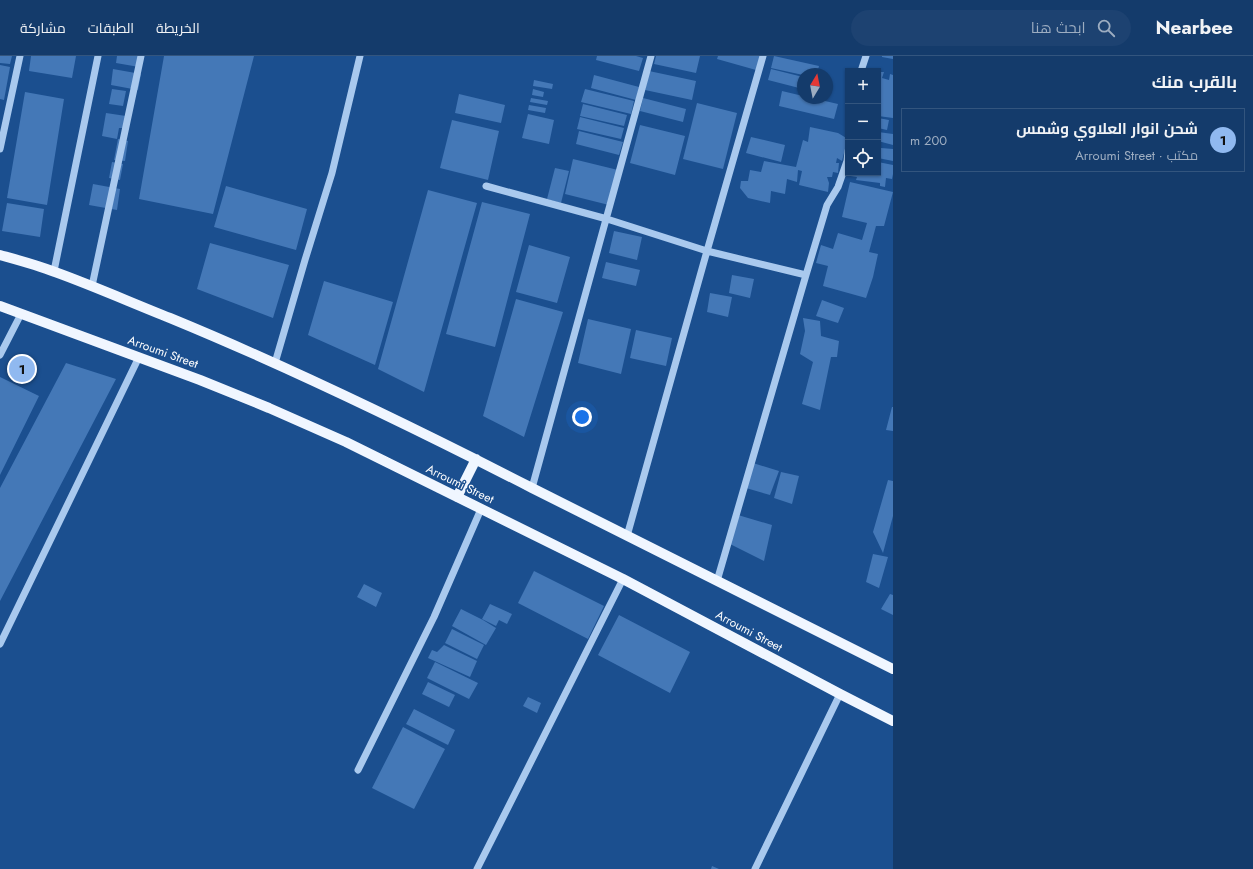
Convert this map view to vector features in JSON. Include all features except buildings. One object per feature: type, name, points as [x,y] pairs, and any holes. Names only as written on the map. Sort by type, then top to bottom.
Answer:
[{"type":"main road","points":[[0,254],[54,271],[92,286],[220,339],[330,387],[893,669]]},
{"type":"main road","name":"Arroumi Street","points":[[0,306],[200,380],[346,442],[622,579],[893,721]]},
{"type":"main road","points":[[457,497],[476,459]]},
{"type":"street","points":[[0,149],[20,56]]},
{"type":"street","points":[[54,271],[98,56]]},
{"type":"street","points":[[92,286],[141,56]]},
{"type":"street","points":[[275,363],[332,173],[360,56]]},
{"type":"street","points":[[532,488],[607,219],[650,56]]},
{"type":"street","points":[[627,536],[763,56]]},
{"type":"street","points":[[862,68],[866,56]]},
{"type":"street","points":[[717,581],[806,275],[828,205],[838,187],[845,167]]},
{"type":"street","points":[[486,186],[607,219],[707,251],[806,275]]},
{"type":"street","points":[[0,355],[21,314]]},
{"type":"street","points":[[0,644],[139,357]]},
{"type":"street","points":[[358,770],[434,617],[481,508]]},
{"type":"street","points":[[477,869],[622,579]]},
{"type":"street","points":[[755,869],[840,694]]},
{"type":"place","name":"شحن انوار العلاوي وشمس","points":[[22,369]]}]
